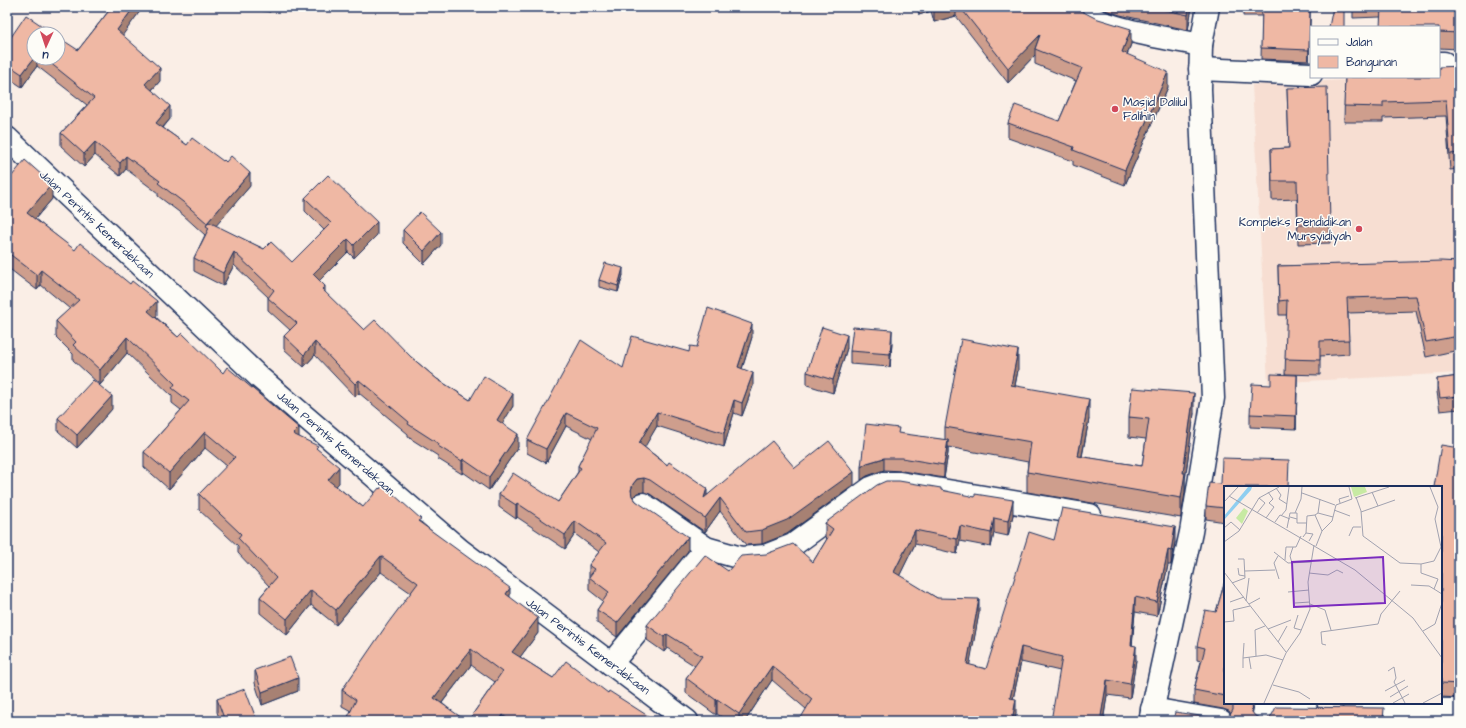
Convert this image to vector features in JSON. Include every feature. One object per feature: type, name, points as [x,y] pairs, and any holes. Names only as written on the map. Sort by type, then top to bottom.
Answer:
[{"type":"street","points":[[1072,7],[1093,19],[1115,27],[1201,45]]},
{"type":"street","points":[[1208,7],[1201,45],[1200,90],[1213,398],[1191,532],[1151,715],[1221,721]]},
{"type":"street","points":[[1200,69],[1310,74]]},
{"type":"street","name":"Jalan Perintis Kemerdekaan","points":[[7,138],[260,378],[460,550],[688,721]]},
{"type":"street","points":[[643,504],[706,548],[741,558],[765,556],[793,545],[871,488],[884,483],[900,483],[1113,519]]},
{"type":"street","points":[[1168,528],[1191,532]]},
{"type":"street","points":[[611,664],[706,548]]},
{"type":"street","points":[[1263,721],[1265,708],[1458,714]]},
{"type":"shaded area","name":"Kompleks Pendidikan Mursyidiyah","points":[[1459,74],[1459,373],[1268,383],[1252,85],[1380,78],[1440,77]]},
{"type":"building","points":[[112,7],[134,7],[117,30],[160,68],[145,84],[170,106],[156,123],[187,145],[192,138],[223,161],[224,160],[226,162],[231,156],[250,173],[207,223],[158,183],[160,181],[126,156],[120,163],[95,142],[84,154],[61,133],[94,98],[54,66],[66,66],[66,42],[78,50]]},
{"type":"building","points":[[960,7],[1074,7],[1095,18],[1131,29],[1122,52],[1168,72],[1125,170],[1073,150],[1074,147],[1008,123],[1015,105],[1059,121],[1082,68],[1035,49],[1040,35],[1008,68]]},
{"type":"building","points":[[1152,7],[1189,7],[1188,15]]},
{"type":"building","points":[[1262,7],[1310,8],[1309,50],[1261,48]]},
{"type":"building","points":[[1333,7],[1344,7],[1344,26],[1329,26]]},
{"type":"building","points":[[1381,7],[1459,7],[1459,33],[1440,32],[1440,26],[1380,26]]},
{"type":"building","points":[[26,15],[42,26],[26,26],[26,66],[28,66],[22,74],[7,64],[7,43]]},
{"type":"building","points":[[1459,66],[1459,153],[1450,154],[1446,100],[1383,102],[1383,107],[1344,106],[1345,78],[1440,78],[1440,67]]},
{"type":"building","points":[[1327,87],[1330,225],[1298,225],[1297,181],[1272,181],[1271,149],[1289,148],[1287,88]]},
{"type":"building","points":[[25,160],[52,184],[27,213],[75,250],[80,243],[130,284],[132,281],[157,301],[148,311],[178,337],[182,333],[223,373],[227,367],[299,428],[293,434],[318,446],[316,448],[339,467],[328,480],[363,507],[383,485],[421,519],[418,521],[510,588],[506,594],[538,618],[512,652],[553,678],[566,661],[608,693],[609,691],[648,716],[645,721],[510,721],[503,715],[499,721],[468,721],[502,672],[471,649],[434,698],[462,718],[460,721],[346,721],[356,700],[342,690],[388,623],[418,583],[381,556],[336,610],[311,590],[287,619],[260,597],[276,578],[238,538],[241,534],[199,494],[235,457],[205,432],[169,473],[144,452],[189,401],[172,388],[175,384],[127,337],[100,370],[73,345],[76,342],[56,321],[79,300],[41,270],[37,275],[7,252],[7,182]]},
{"type":"building","points":[[328,175],[377,222],[354,245],[348,239],[313,274],[325,286],[322,289],[364,330],[375,320],[411,357],[437,379],[470,400],[484,376],[513,394],[497,420],[518,434],[489,477],[463,459],[462,461],[438,446],[439,444],[408,424],[409,422],[359,380],[355,384],[315,342],[304,355],[284,336],[297,323],[268,298],[274,290],[234,252],[223,273],[194,258],[209,228],[206,226],[209,222],[264,249],[271,242],[292,262],[331,223],[305,198]]},
{"type":"building","points":[[420,212],[441,232],[424,251],[403,230]]},
{"type":"building","points":[[1441,261],[1459,262],[1459,336],[1426,342],[1416,296],[1347,298],[1349,340],[1320,341],[1320,360],[1285,359],[1287,300],[1279,301],[1278,266]]},
{"type":"building","points":[[605,263],[623,268],[618,286],[599,280]]},
{"type":"building","points":[[708,308],[752,324],[738,367],[753,373],[742,403],[734,400],[724,433],[657,412],[639,443],[667,465],[669,462],[707,488],[704,498],[772,441],[795,468],[829,441],[854,472],[787,520],[762,530],[746,532],[720,498],[705,518],[650,480],[644,478],[637,479],[631,490],[632,496],[636,501],[688,537],[617,623],[597,610],[609,592],[589,577],[595,569],[589,565],[606,543],[575,521],[565,535],[517,503],[516,505],[499,494],[513,473],[558,502],[581,468],[578,466],[597,428],[566,413],[546,449],[527,440],[581,340],[623,368],[632,336],[689,352],[690,346],[697,347]]},
{"type":"building","points":[[822,327],[847,335],[833,380],[807,372]]},
{"type":"building","points":[[853,327],[892,330],[890,354],[850,351]]},
{"type":"building","points":[[961,339],[1018,350],[1011,385],[1089,399],[1078,456],[1142,466],[1149,419],[1129,417],[1132,388],[1194,393],[1181,498],[1027,472],[1031,442],[945,427]]},
{"type":"building","points":[[1271,374],[1297,375],[1296,416],[1250,414],[1252,384],[1271,385]]},
{"type":"building","points":[[1459,376],[1459,396],[1440,398],[1437,379]]},
{"type":"building","points":[[93,380],[112,396],[77,435],[58,418]]},
{"type":"building","points":[[866,424],[899,428],[898,433],[948,440],[944,465],[902,458],[884,458],[867,463],[861,467]]},
{"type":"building","points":[[1441,445],[1459,448],[1459,684],[1442,683],[1442,486],[1434,486]]},
{"type":"building","points":[[1222,458],[1289,460],[1288,486],[1224,486],[1224,508],[1206,506],[1209,483],[1221,484]]},
{"type":"building","points":[[886,481],[899,481],[941,488],[941,490],[975,497],[975,494],[1013,500],[1008,521],[994,518],[991,533],[960,526],[957,539],[915,530],[894,572],[937,598],[979,599],[967,664],[986,669],[1029,532],[1054,540],[1062,508],[1175,527],[1171,551],[1168,550],[1157,602],[1135,597],[1131,645],[1136,646],[1130,684],[1107,680],[1101,716],[1105,716],[1104,721],[1051,721],[1062,657],[1021,647],[1010,698],[1016,699],[1012,721],[799,721],[812,699],[772,666],[739,714],[717,699],[716,700],[686,678],[702,656],[667,634],[664,637],[647,625],[705,555],[728,571],[741,556],[766,554],[793,544],[813,562],[833,529],[825,523],[877,485]]},
{"type":"building","points":[[1224,584],[1224,696],[1194,690],[1205,648],[1197,646],[1205,610],[1216,612]]},
{"type":"building","points":[[290,657],[298,678],[262,692],[255,670]]},
{"type":"building","points":[[245,689],[257,721],[225,721],[217,699]]},
{"type":"building","points":[[1233,704],[1251,704],[1252,712],[1255,716],[1261,719],[1267,719],[1272,715],[1276,707],[1384,708],[1383,721],[1173,721],[1175,712],[1225,719],[1233,710]]},
{"type":"place","name":"Masjid Dalilul Falihin","points":[[1115,109]]},
{"type":"place","name":"Kompleks Pendidikan Mursyidiyah","points":[[1359,229]]}]
